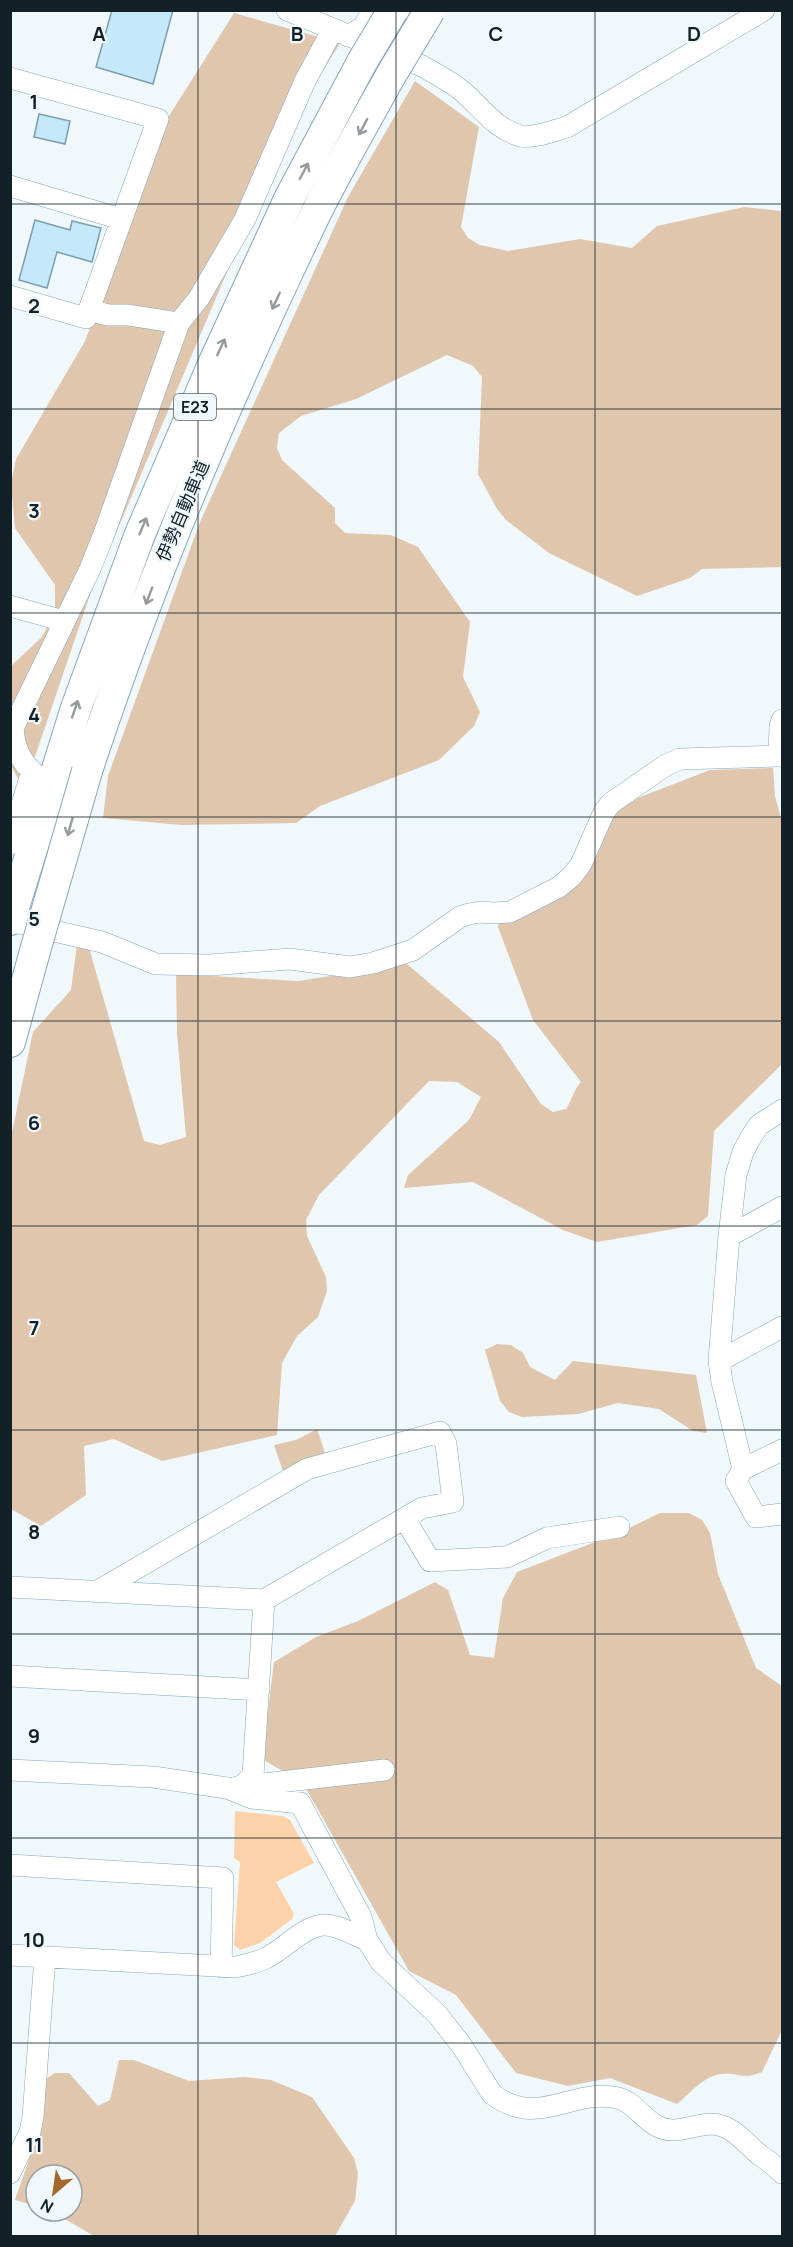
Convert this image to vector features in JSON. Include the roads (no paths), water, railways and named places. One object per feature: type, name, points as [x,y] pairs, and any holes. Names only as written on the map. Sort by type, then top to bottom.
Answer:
[{"type":"highway","name":"伊勢自動車道","points":[[10,921],[76,708],[140,534],[213,364],[290,197],[362,62],[393,10]]},
{"type":"highway","name":"伊勢自動車道","points":[[10,1042],[87,771],[121,667],[175,527],[318,210],[391,75],[430,10]]},
{"type":"street","points":[[287,10],[444,77],[480,107],[495,123],[523,137],[567,126],[764,10]]},
{"type":"street","points":[[10,844],[32,771],[17,750],[13,728],[104,534],[179,323],[199,298],[245,219],[305,81],[340,32],[363,27],[373,10]]},
{"type":"street","points":[[10,78],[158,119],[86,318],[10,296]]},
{"type":"street","points":[[10,186],[121,219]]},
{"type":"street","points":[[89,310],[108,315],[128,315],[179,323]]},
{"type":"street","points":[[10,606],[64,621]]},
{"type":"street","points":[[10,921],[102,942],[156,964],[210,965],[290,959],[350,967],[373,963],[413,950],[460,917],[480,912],[510,912],[559,887],[581,864],[604,812],[611,803],[673,762],[691,758],[781,762],[780,726],[783,720]]},
{"type":"street","points":[[742,1469],[719,1361],[729,1236],[736,1175],[743,1152],[759,1125],[783,1110]]},
{"type":"street","points":[[729,1236],[783,1207]]},
{"type":"street","points":[[719,1361],[783,1327]]},
{"type":"street","points":[[10,1587],[96,1592],[264,1600],[422,1508],[453,1502],[446,1444],[440,1432],[307,1469],[96,1592]]},
{"type":"street","points":[[783,1450],[742,1469],[736,1481],[756,1517],[783,1514]]},
{"type":"street","points":[[405,1519],[430,1561],[507,1557],[548,1538],[619,1527]]},
{"type":"street","points":[[234,1788],[253,1775],[264,1600]]},
{"type":"street","points":[[10,1676],[259,1690]]},
{"type":"street","points":[[10,1770],[153,1777],[234,1788],[384,1770]]},
{"type":"street","points":[[234,1788],[252,1798],[300,1803],[361,1917],[367,1940],[381,1962],[436,2014],[462,2046],[492,2094],[500,2099],[534,2110],[592,2098],[612,2097],[630,2102],[657,2126],[666,2129],[712,2124],[726,2127],[783,2173]]},
{"type":"street","points":[[10,1865],[223,1878],[221,1967]]},
{"type":"street","points":[[10,1955],[235,1967],[268,1958],[313,1928],[323,1925],[339,1928],[367,1940]]},
{"type":"street","points":[[10,2173],[30,2132],[33,2117],[45,1957]]}]
